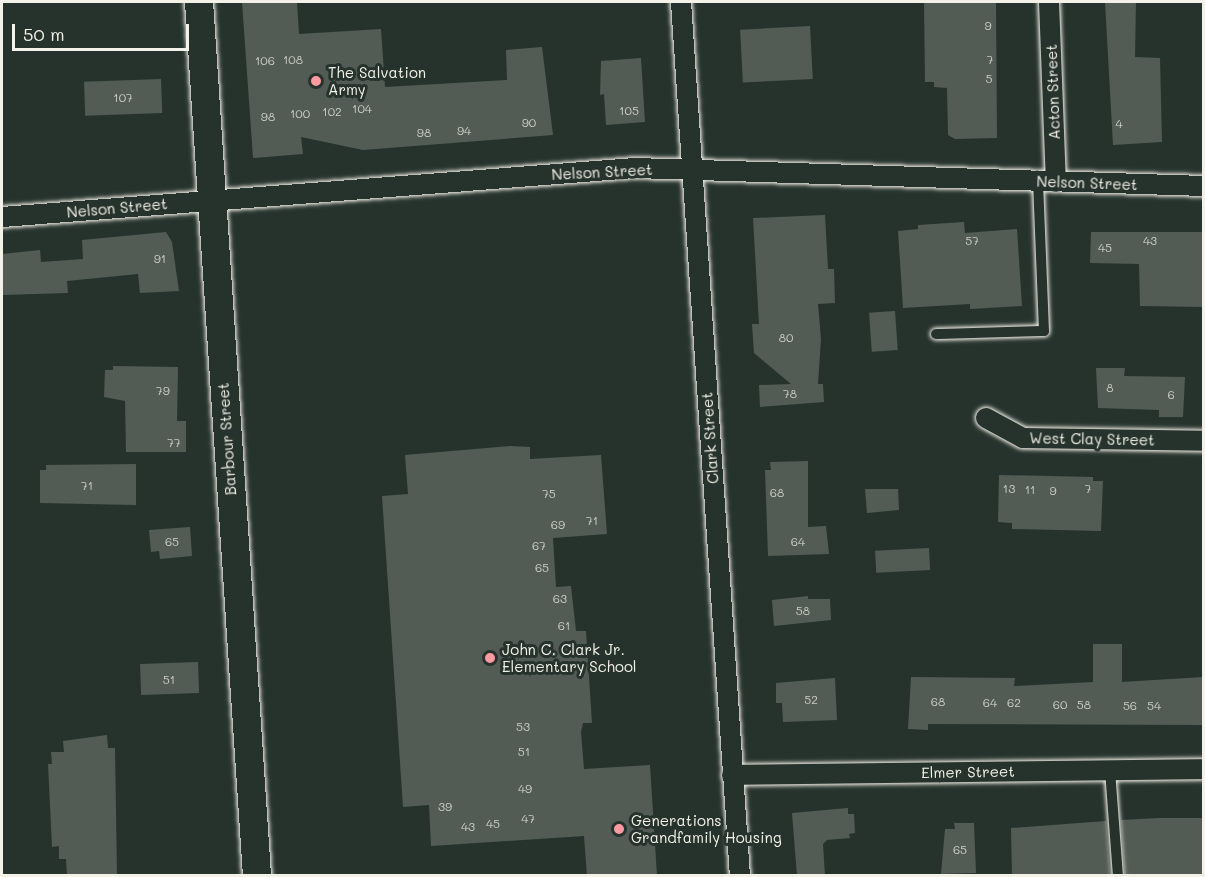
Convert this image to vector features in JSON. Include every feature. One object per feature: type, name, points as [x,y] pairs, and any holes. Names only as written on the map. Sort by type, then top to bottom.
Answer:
[{"type":"street","name":"Barbour Street","points":[[199,2],[257,876]]},
{"type":"street","name":"Clark Street","points":[[681,2],[740,876]]},
{"type":"street","name":"Acton Street","points":[[1047,182],[1049,2]]},
{"type":"street","name":"Nelson Street","points":[[2,217],[635,168],[1203,186]]},
{"type":"street","name":"West Clay Street","points":[[986,418],[1023,438],[1203,441]]},
{"type":"street","name":"Elmer Street","points":[[732,775],[1203,769]]},
{"type":"lane","points":[[936,334],[1044,331],[1047,182]]},
{"type":"lane","points":[[1110,770],[1118,876]]},
{"type":"building","name":"The Salvation Army","points":[[242,2],[297,2],[299,34],[381,29],[385,87],[507,80],[506,50],[542,47],[553,135],[363,150],[301,137],[303,154],[253,158]]},
{"type":"building","points":[[924,2],[996,2],[997,138],[955,139],[948,135],[947,88],[934,87],[934,82],[925,82]]},
{"type":"building","points":[[1105,2],[1136,2],[1135,57],[1160,58],[1162,142],[1113,145]]},
{"type":"building","points":[[810,26],[813,79],[743,83],[740,30]]},
{"type":"building","points":[[641,58],[645,122],[606,125],[604,94],[600,95],[601,61]]},
{"type":"building","points":[[161,79],[162,113],[85,116],[84,82]]},
{"type":"building","points":[[825,215],[828,269],[834,269],[835,303],[818,304],[821,339],[818,384],[823,384],[824,402],[760,407],[759,385],[791,384],[754,353],[752,324],[759,324],[753,218]]},
{"type":"building","points":[[964,222],[965,233],[1017,229],[1022,306],[970,309],[970,304],[903,308],[898,231],[918,229],[918,225]]},
{"type":"building","points":[[166,232],[172,242],[179,291],[140,293],[138,274],[67,281],[68,293],[2,295],[2,254],[40,250],[41,262],[83,259],[82,240]]},
{"type":"building","points":[[1091,232],[1203,232],[1203,307],[1140,306],[1139,264],[1090,263]]},
{"type":"building","points":[[895,311],[898,350],[872,352],[869,313]]},
{"type":"building","points":[[113,366],[178,367],[177,421],[186,421],[186,452],[126,452],[125,401],[104,397],[105,370],[113,370]]},
{"type":"building","points":[[1096,368],[1125,368],[1124,376],[1185,377],[1183,417],[1159,417],[1159,410],[1098,408]]},
{"type":"building","name":"John C. Clark Jr. Elementary School","points":[[510,446],[530,447],[530,459],[601,455],[607,534],[553,538],[556,587],[571,586],[576,631],[586,631],[592,723],[583,723],[581,732],[584,769],[650,765],[657,876],[587,876],[584,836],[431,846],[429,805],[403,807],[382,496],[408,494],[405,455]]},
{"type":"building","points":[[808,461],[808,527],[826,526],[829,554],[768,556],[765,470],[771,470],[770,462]]},
{"type":"building","points":[[136,464],[136,505],[40,503],[40,470],[46,470],[46,465]]},
{"type":"building","points":[[999,475],[1093,477],[1093,481],[1103,481],[1101,531],[1012,529],[1012,523],[998,522]]},
{"type":"building","points":[[865,489],[898,489],[899,510],[867,513]]},
{"type":"building","points":[[190,527],[192,556],[160,559],[159,551],[151,552],[149,530]]},
{"type":"building","points":[[929,548],[930,570],[876,573],[875,551]]},
{"type":"building","points":[[808,596],[808,599],[830,599],[831,620],[774,626],[772,600]]},
{"type":"building","points":[[1093,644],[1122,644],[1122,682],[1203,677],[1203,725],[928,724],[928,730],[908,729],[911,677],[1015,678],[1014,686],[1093,682]]},
{"type":"building","points":[[198,662],[199,693],[141,695],[140,664]]},
{"type":"building","points":[[835,678],[837,720],[783,722],[782,703],[776,703],[776,683]]},
{"type":"building","points":[[107,735],[108,748],[115,748],[117,876],[67,876],[66,859],[59,859],[59,846],[52,847],[48,764],[52,764],[51,752],[64,752],[63,741]]},
{"type":"building","points":[[848,808],[848,814],[854,814],[855,833],[849,834],[850,838],[827,840],[823,844],[825,876],[797,876],[792,813]]},
{"type":"building","points":[[1203,818],[1203,876],[1125,876],[1121,820]]},
{"type":"building","points":[[1106,821],[1110,876],[1012,876],[1011,828]]},
{"type":"building","points":[[954,823],[974,823],[976,873],[941,874],[945,829],[955,829]]},
{"type":"place","name":"The Salvation Army","points":[[316,81]]},
{"type":"place","name":"John C. Clark Jr. Elementary School","points":[[490,658]]},
{"type":"place","name":"Generations Grandfamily Housing","points":[[619,829]]}]
